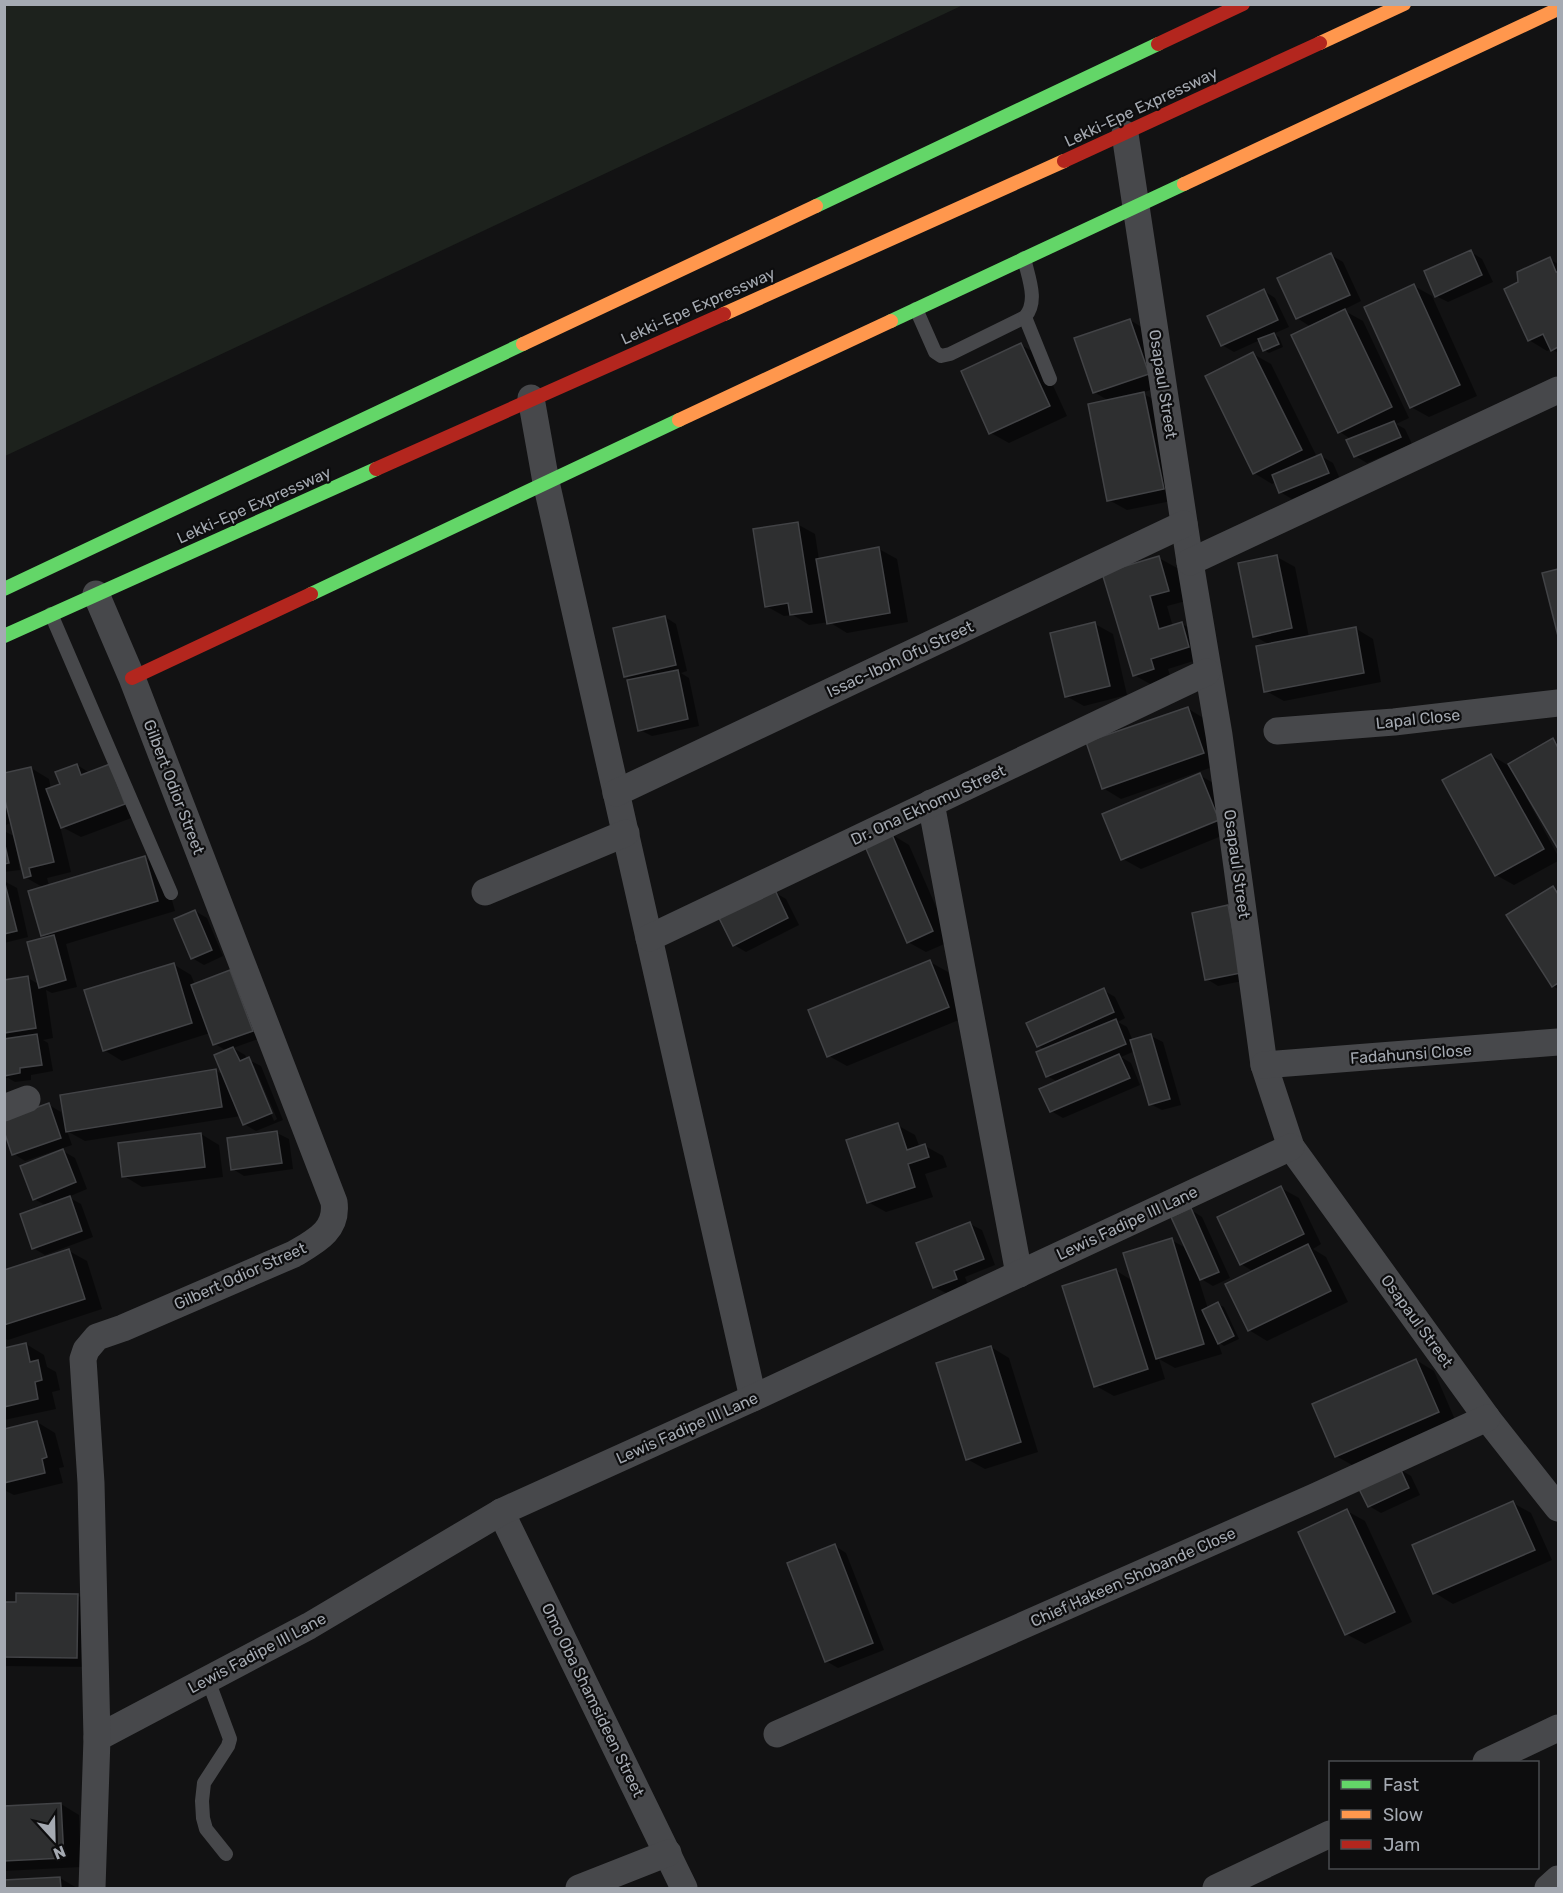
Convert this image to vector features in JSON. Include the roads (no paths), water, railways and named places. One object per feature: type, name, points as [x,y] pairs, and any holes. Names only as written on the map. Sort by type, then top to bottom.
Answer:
[{"type":"main road","name":"Lekki-Epe Expressway","points":[[4,589],[1243,4]]},
{"type":"main road","name":"Lekki-Epe Expressway","points":[[4,636],[531,398],[1125,134],[1404,4]]},
{"type":"main road","points":[[132,678],[1558,9]]},
{"type":"street","name":"Osapaul Street","points":[[1125,134],[1207,672],[1219,735],[1264,1065],[1291,1147],[1487,1418],[1558,1508]]},
{"type":"street","points":[[1190,562],[1558,390]]},
{"type":"street","points":[[531,398],[546,482],[753,1398]]},
{"type":"street","name":"Issac-Iboh Ofu Street","points":[[616,793],[1184,524]]},
{"type":"street","name":"Gilbert Odior Street","points":[[92,1888],[97,1738],[91,1483],[82,1370],[86,1350],[97,1337],[123,1328],[294,1254],[317,1241],[328,1230],[333,1224],[336,1212],[132,678],[96,594]]},
{"type":"street","name":"Dr. Ona Ekhomu Street","points":[[649,938],[1207,672]]},
{"type":"street","name":"Lapal Close","points":[[1277,731],[1394,722],[1558,703]]},
{"type":"street","points":[[932,803],[1019,1274]]},
{"type":"street","points":[[485,892],[626,833]]},
{"type":"street","name":"Fadahunsi Close","points":[[1264,1065],[1558,1042]]},
{"type":"street","name":"Lewis Fadipe III Lane","points":[[97,1738],[309,1626],[501,1512],[753,1398],[1291,1147]]},
{"type":"street","name":"Chief Hakeen Shobande Close","points":[[777,1734],[1314,1497],[1487,1418]]},
{"type":"street","name":"Omo Oba Shamsideen Street","points":[[501,1512],[684,1888]]},
{"type":"street","points":[[1488,1761],[1558,1728]]},
{"type":"street","points":[[1216,1888],[1329,1834]]},
{"type":"street","points":[[579,1888],[668,1853]]},
{"type":"street","points":[[1548,1888],[1558,1879]]},
{"type":"lane","points":[[916,309],[935,352],[941,356],[950,354],[1025,317],[1031,310],[1033,302],[1024,258]]},
{"type":"lane","points":[[1025,317],[1050,379]]},
{"type":"lane","points":[[51,614],[171,893]]},
{"type":"lane","points":[[208,1680],[230,1739],[228,1746],[204,1783],[202,1818],[206,1829],[226,1854]]}]
